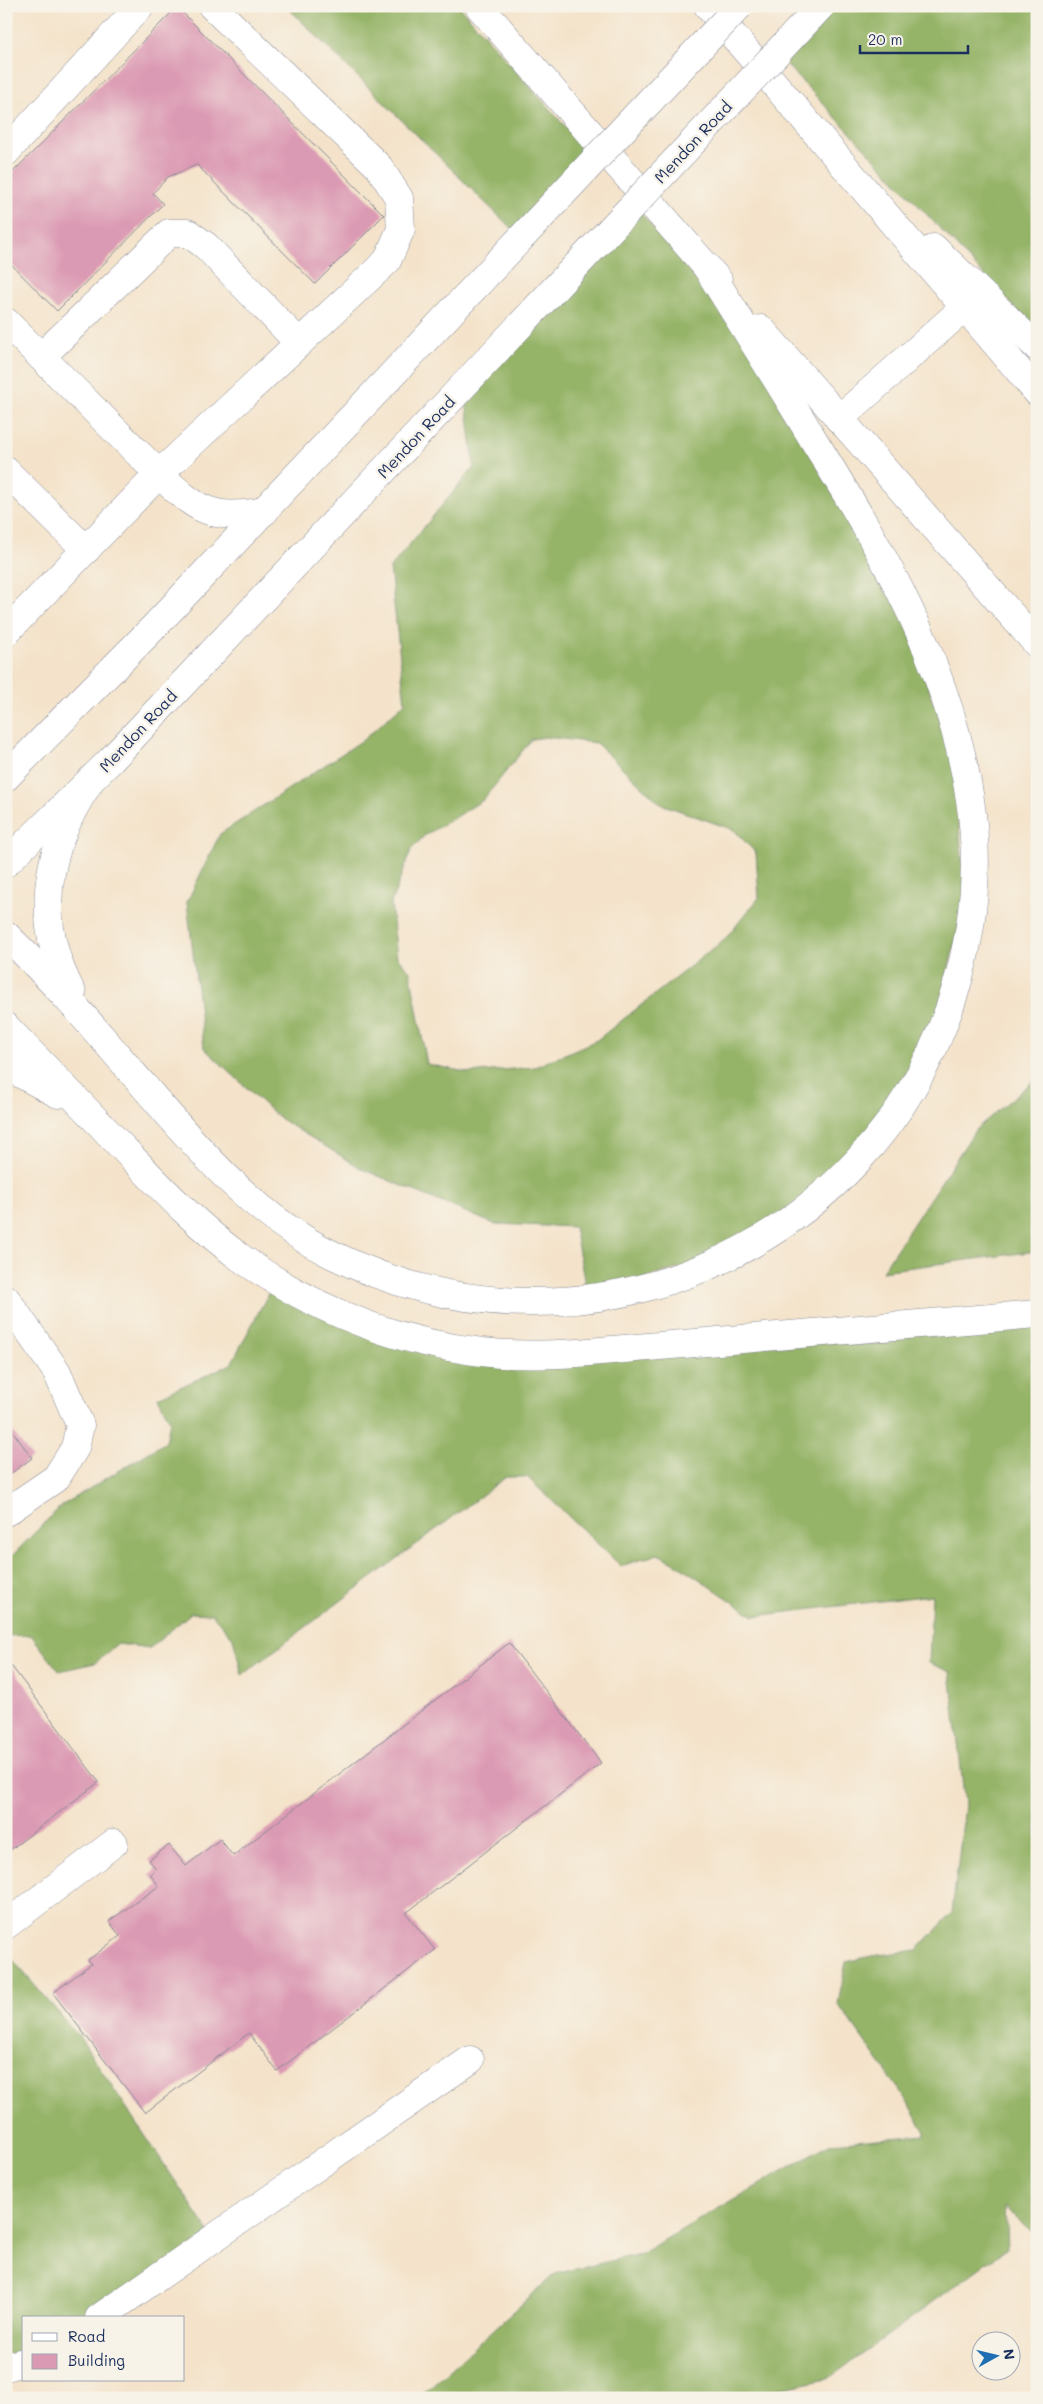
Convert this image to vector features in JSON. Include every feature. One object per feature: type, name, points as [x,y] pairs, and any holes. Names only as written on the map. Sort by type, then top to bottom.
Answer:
[{"type":"main road","points":[[6,152],[140,6]]},
{"type":"main road","points":[[6,632],[159,474],[387,260],[401,229],[399,198],[379,167],[212,6]]},
{"type":"main road","points":[[480,6],[1037,644]]},
{"type":"main road","points":[[708,6],[1037,392]]},
{"type":"main road","points":[[6,777],[91,692],[264,511],[739,6]]},
{"type":"main road","name":"Mendon Road","points":[[6,863],[89,784],[821,6]]},
{"type":"main road","points":[[816,134],[1037,347]]},
{"type":"main road","points":[[41,357],[169,233],[188,232],[206,246],[299,343]]},
{"type":"main road","points":[[6,935],[96,1030],[217,1170],[248,1198],[297,1235],[330,1254],[405,1284],[491,1302],[542,1303],[575,1301],[648,1288],[709,1267],[763,1239],[806,1209],[833,1186],[877,1141],[900,1111],[926,1064],[950,1010],[969,938],[975,873],[974,836],[964,765],[939,678],[903,592],[869,530],[706,266]]},
{"type":"main road","points":[[840,419],[964,308]]},
{"type":"main road","points":[[6,322],[184,498],[202,509],[222,515],[240,515],[264,511]]},
{"type":"main road","points":[[6,472],[86,550]]},
{"type":"main road","points":[[89,784],[74,805],[56,848],[48,890],[52,938],[62,971],[78,1003],[96,1030]]},
{"type":"main road","points":[[6,1027],[153,1180],[208,1232],[272,1278],[308,1299],[349,1318],[393,1334],[438,1345],[492,1353],[531,1355],[577,1354],[1037,1314]]},
{"type":"main road","points":[[6,1066],[57,1093],[117,1141]]},
{"type":"main road","points":[[6,1299],[57,1372],[80,1425],[75,1448],[56,1478],[6,1512]]},
{"type":"main road","points":[[6,1925],[114,1843]]},
{"type":"main road","points":[[102,2316],[191,2256],[313,2167],[393,2115],[470,2060]]},
{"type":"main road","points":[[6,2367],[22,2363]]},
{"type":"green space","points":[[286,6],[459,6],[584,148],[588,160],[514,231]]},
{"type":"green space","points":[[812,6],[1037,6],[1037,332],[783,61]]},
{"type":"green space","points":[[636,208],[752,337],[896,595],[952,754],[966,898],[934,1028],[859,1149],[738,1252],[587,1294],[574,1227],[494,1224],[364,1170],[279,1118],[204,1048],[187,902],[220,834],[363,740],[405,703],[390,568],[474,467],[464,383]],"holes":[[[546,737],[596,743],[661,804],[734,830],[756,853],[759,898],[725,939],[597,1040],[535,1067],[470,1073],[427,1064],[410,971],[397,957],[391,903],[411,850],[424,836],[483,800],[532,739]]]},
{"type":"green space","points":[[1037,1078],[1037,1251],[882,1271],[976,1129]]},
{"type":"green space","points":[[272,1287],[479,1351],[1037,1314],[1037,2236],[1005,2208],[1007,2248],[828,2379],[733,2398],[418,2398],[555,2274],[640,2254],[831,2143],[925,2135],[903,2095],[838,2004],[846,1962],[872,1956],[917,1950],[952,1913],[965,1805],[950,1672],[929,1663],[932,1595],[754,1616],[674,1562],[658,1554],[621,1566],[527,1477],[506,1477],[242,1675],[233,1638],[212,1614],[191,1613],[150,1648],[118,1644],[95,1663],[59,1671],[31,1635],[6,1636],[6,1562],[61,1506],[166,1442],[170,1421],[158,1397],[231,1364]]},
{"type":"green space","points":[[6,1952],[80,2038],[210,2233],[99,2316],[22,2316],[22,2361],[6,2364]]},
{"type":"building","points":[[177,7],[384,215],[315,284],[197,165],[168,177],[153,193],[163,204],[57,311],[6,259],[6,179]]},
{"type":"building","points":[[6,1422],[32,1458],[6,1477]]},
{"type":"building","points":[[509,1643],[601,1763],[406,1913],[435,1950],[277,2071],[249,2033],[145,2113],[53,1993],[91,1964],[88,1960],[120,1936],[109,1921],[159,1886],[150,1874],[156,1869],[149,1860],[169,1845],[186,1866],[220,1839],[233,1856]]},
{"type":"building","points":[[6,1659],[99,1782],[6,1853]]}]
